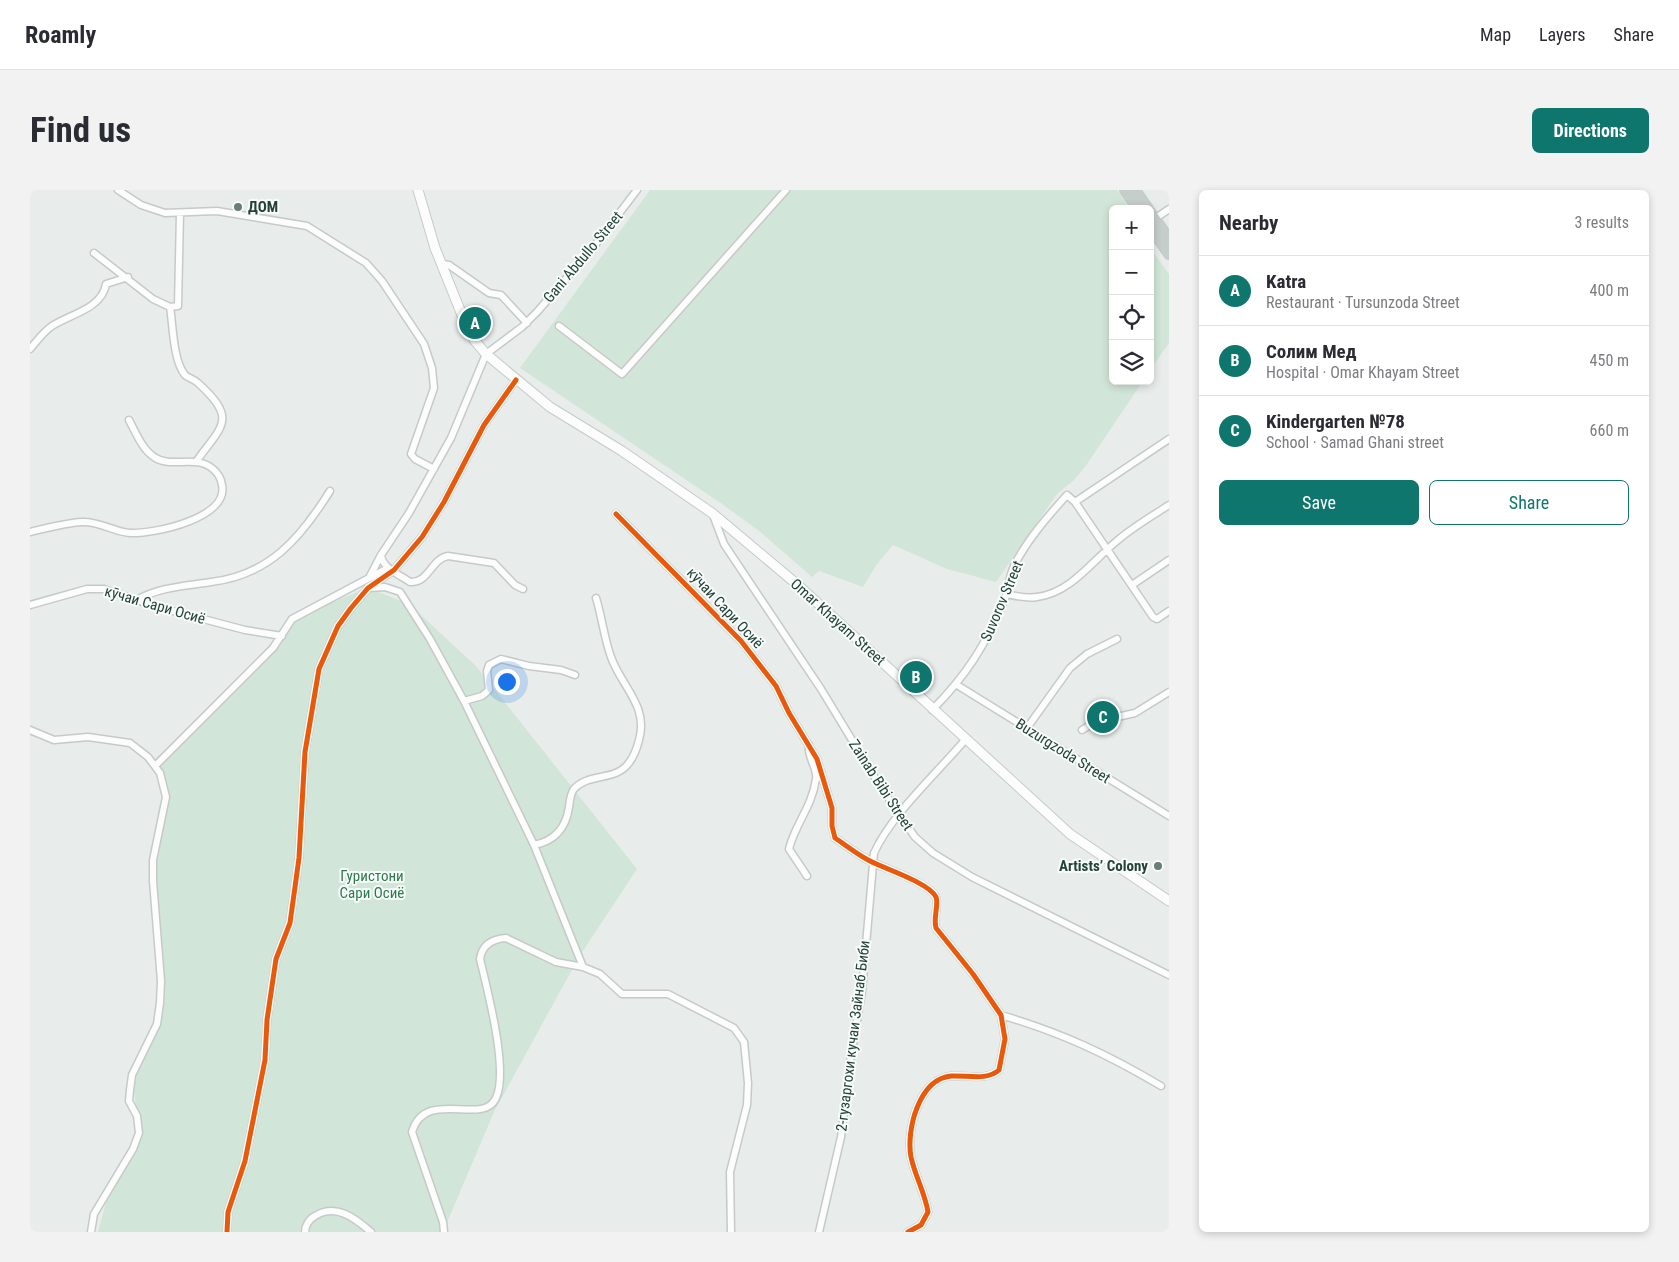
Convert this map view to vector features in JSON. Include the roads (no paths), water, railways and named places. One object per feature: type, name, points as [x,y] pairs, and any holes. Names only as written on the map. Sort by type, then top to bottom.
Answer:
[{"type":"highway","points":[[1125,190],[1135,205]]},
{"type":"highway","points":[[1135,190],[1144,205]]},
{"type":"highway","points":[[1154,222],[1169,239]]},
{"type":"highway","points":[[1154,224],[1169,254]]},
{"type":"main road","name":"Omar Khayam Street","points":[[418,190],[441,264],[464,320],[475,340],[486,354],[550,408],[622,451],[712,513],[799,586],[932,710],[1070,834],[1169,901]]},
{"type":"street","points":[[118,190],[140,205],[165,212],[180,213],[217,210],[307,226],[366,263],[382,281],[424,344],[432,368],[434,388],[412,454],[415,459],[434,469]]},
{"type":"street","name":"Gani Abdullo Street","points":[[486,354],[527,323],[592,249],[638,190]]},
{"type":"street","points":[[559,326],[622,374],[786,190]]},
{"type":"street","points":[[1154,216],[1169,209]]},
{"type":"street","points":[[94,253],[128,277],[153,299],[170,307],[178,306],[180,213]]},
{"type":"street","points":[[441,264],[449,265],[489,293],[501,295],[527,323]]},
{"type":"street","points":[[30,349],[51,327],[85,310],[96,301],[104,293],[106,284],[128,277]]},
{"type":"street","points":[[170,307],[175,345],[182,369],[186,377],[198,383],[211,397],[222,413],[219,433],[196,462]]},
{"type":"street","points":[[370,576],[434,469],[466,406],[486,354]]},
{"type":"street","points":[[227,1232],[228,1212],[245,1160],[265,1060],[266,1020],[276,959],[290,923],[299,858],[305,752],[310,710],[319,669],[338,626],[368,588],[391,569],[422,536],[444,502],[484,425],[516,380]]},
{"type":"street","points":[[30,532],[84,522],[131,533],[157,531],[190,520],[215,507],[223,491],[221,478],[214,469],[196,462],[170,462],[156,458],[144,448],[129,420]]},
{"type":"street","points":[[1169,439],[1075,502],[1155,619],[1169,611]]},
{"type":"street","points":[[137,600],[164,589],[221,581],[245,575],[275,558],[292,544],[312,520],[330,491]]},
{"type":"street","name":"Suvorov Street","points":[[932,710],[957,685],[982,648],[1006,594],[1014,565],[1048,517],[1067,495],[1075,502]]},
{"type":"street","points":[[1006,594],[1028,598],[1054,592],[1086,570],[1107,549],[1169,505]]},
{"type":"street","name":"Zainab Bibi Street","points":[[712,513],[724,544],[821,689],[898,815],[915,837],[933,853],[972,877],[1169,975]]},
{"type":"street","name":"кӯчаи Сари Осиё","points":[[616,514],[741,641],[776,686],[789,713],[817,759],[828,789],[836,838],[864,858],[903,874],[933,893],[937,901],[934,921],[936,928],[973,974],[1001,1015]]},
{"type":"street","points":[[381,555],[383,563],[410,582],[422,580],[444,556],[488,561],[498,566],[515,585],[523,589]]},
{"type":"street","points":[[1132,585],[1169,560]]},
{"type":"street","points":[[155,766],[273,648],[292,619],[370,576],[391,569]]},
{"type":"street","points":[[368,588],[385,587],[400,592],[409,604],[464,700],[534,845],[583,967]]},
{"type":"street","name":"кӯчаи Сари Осиё","points":[[30,606],[87,589],[104,589],[245,630],[282,636]]},
{"type":"street","points":[[534,845],[553,838],[564,826],[572,792],[581,783],[613,774],[628,764],[635,752],[641,733],[642,722],[639,707],[612,659],[596,598]]},
{"type":"street","points":[[1027,728],[1070,668],[1087,654],[1117,639]]},
{"type":"street","points":[[464,700],[486,693],[489,690],[487,671],[489,664],[501,659],[529,666],[561,670],[575,675]]},
{"type":"street","name":"Buzurgzoda Street","points":[[957,685],[1169,816]]},
{"type":"street","points":[[1082,730],[1095,722],[1135,713],[1169,692]]},
{"type":"street","points":[[30,730],[54,740],[88,737],[130,743],[148,757],[160,773],[166,797],[153,860],[161,982],[157,1024],[132,1075],[130,1101],[137,1116],[139,1133],[133,1149],[94,1214],[91,1232]]},
{"type":"street","name":"2-гузаргохи кучаи Зайнаб Биби","points":[[819,1232],[841,1137],[850,1062],[862,991],[872,862],[880,841],[898,815],[965,740]]},
{"type":"street","points":[[807,876],[789,849],[792,838],[808,809],[817,777],[808,753],[809,745]]},
{"type":"street","points":[[444,1232],[443,1222],[412,1132],[420,1118],[435,1109],[480,1109],[488,1107],[496,1099],[499,1091],[498,1041],[480,959],[481,950],[488,943],[506,938],[556,962],[583,967],[600,974],[622,994],[668,994],[734,1028],[741,1035],[746,1051],[747,1105],[730,1172],[731,1232]]},
{"type":"street","points":[[908,1232],[921,1225],[928,1212],[911,1158],[909,1141],[921,1097],[927,1088],[942,1078],[990,1076],[1000,1070],[1005,1039],[1001,1015],[1068,1037],[1108,1055],[1162,1086]]},
{"type":"street","points":[[305,1232],[312,1217],[322,1212],[334,1210],[356,1219],[371,1232]]},
{"type":"place","name":"ДОМ","points":[[238,207]]},
{"type":"place","name":"Katra","points":[[475,323]]},
{"type":"place","name":"Солим Мед","points":[[916,677]]},
{"type":"place","name":"Kindergarten №78","points":[[1103,717]]},
{"type":"place","name":"Artists’ Colony","points":[[1158,866]]},
{"type":"park label","name":"Гуристони Сари Осиё","points":[[372,884]]}]
